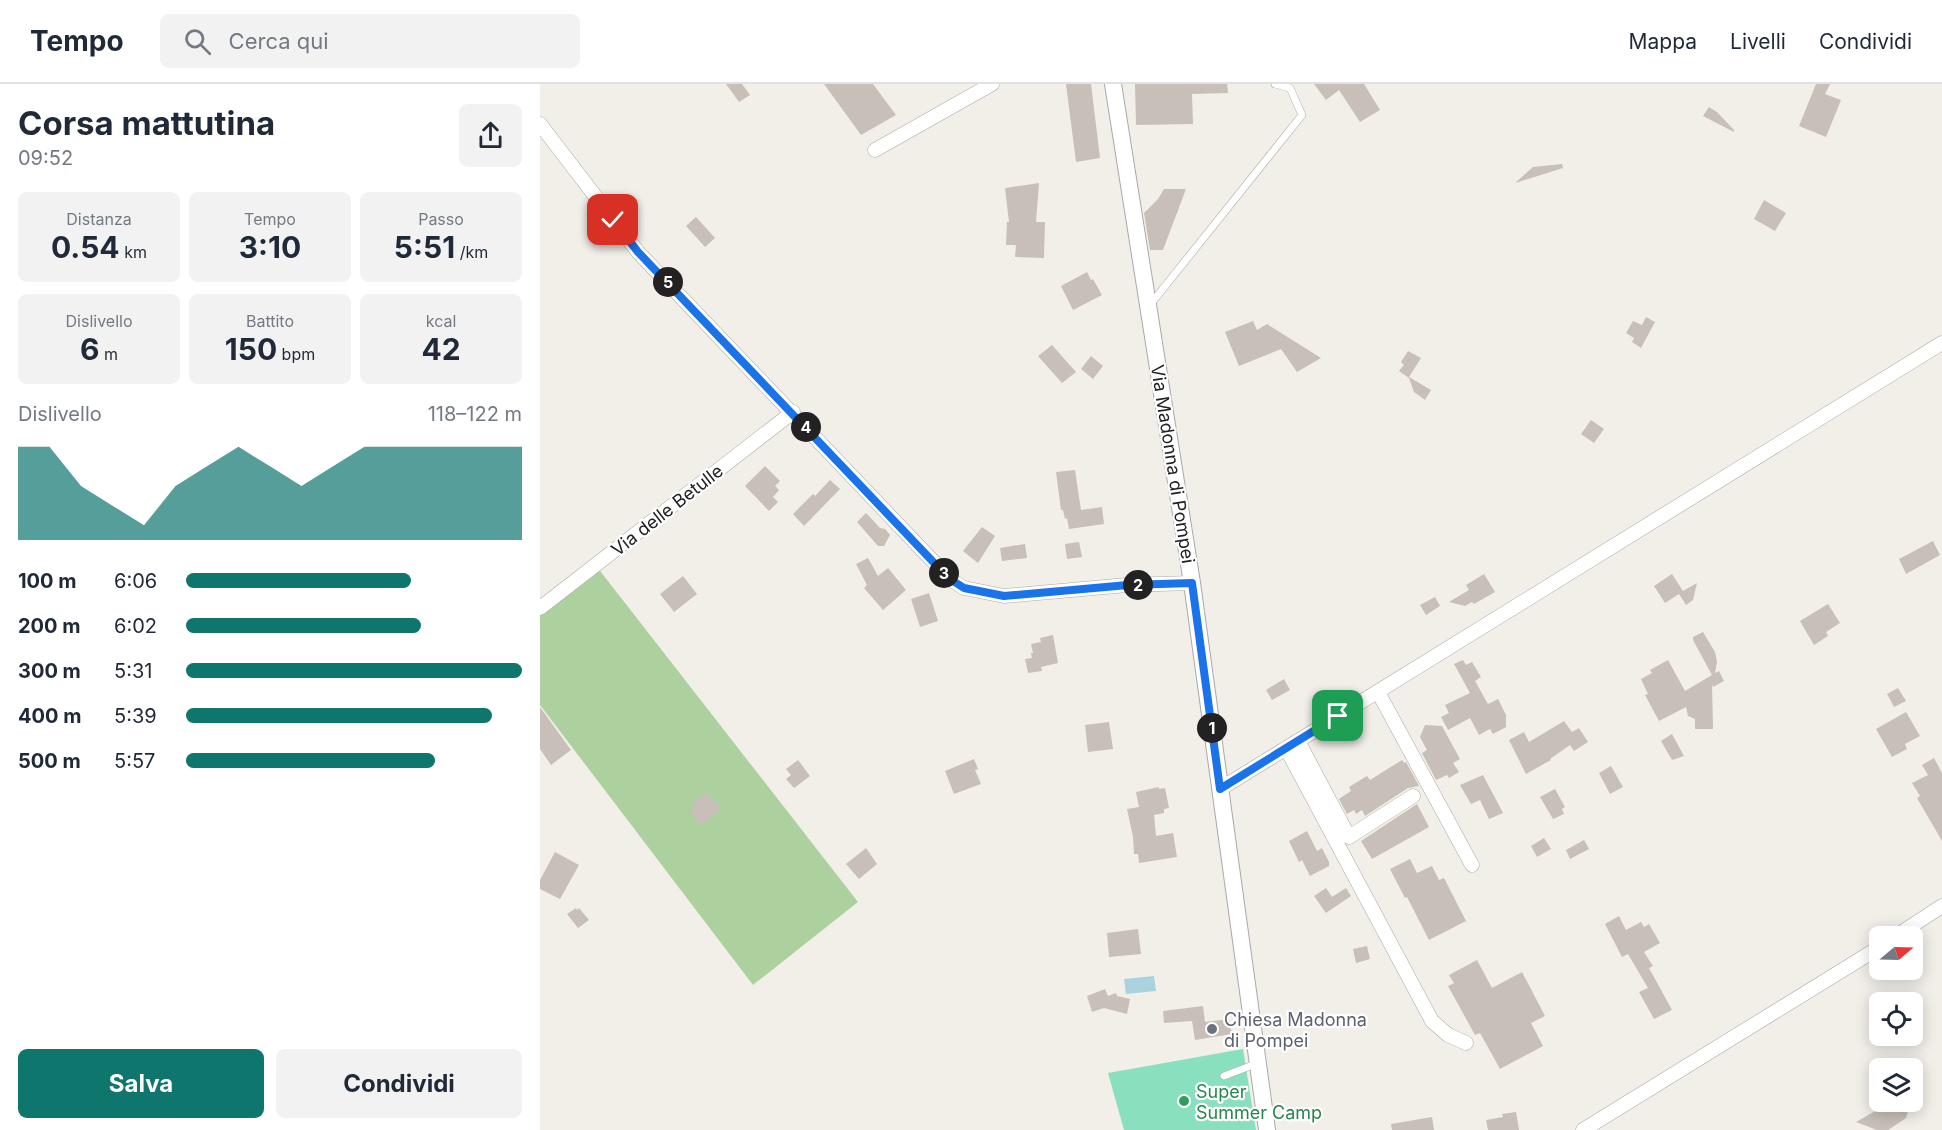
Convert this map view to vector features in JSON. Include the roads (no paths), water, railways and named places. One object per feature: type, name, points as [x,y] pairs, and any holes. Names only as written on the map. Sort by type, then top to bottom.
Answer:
[{"type":"street","points":[[875,150],[992,84]]},
{"type":"street","name":"Via Madonna di Pompei","points":[[1113,84],[1192,583],[1267,1130]]},
{"type":"street","points":[[540,124],[638,252],[950,579],[964,588],[1004,596],[1128,585],[1192,583]]},
{"type":"street","points":[[1220,789],[1942,343]]},
{"type":"street","name":"Via delle Betulle","points":[[540,608],[793,412]]},
{"type":"street","points":[[1378,692],[1472,865]]},
{"type":"street","points":[[1292,745],[1349,837],[1413,796]]},
{"type":"street","points":[[1292,745],[1432,1021],[1448,1035],[1466,1043]]},
{"type":"street","points":[[1911,926],[1942,906]]},
{"type":"street","points":[[1582,1130],[1869,954]]},
{"type":"lane","points":[[1148,307],[1302,115],[1290,88],[1275,84]]},
{"type":"lane","points":[[1224,1076],[1258,1063]]},
{"type":"water","points":[[1154,976],[1156,991],[1126,994],[1124,979]]},
{"type":"place","name":"Chiesa Madonna di Pompei","points":[[1212,1029]]},
{"type":"place","name":"Super Summer Camp","points":[[1184,1101]]}]
